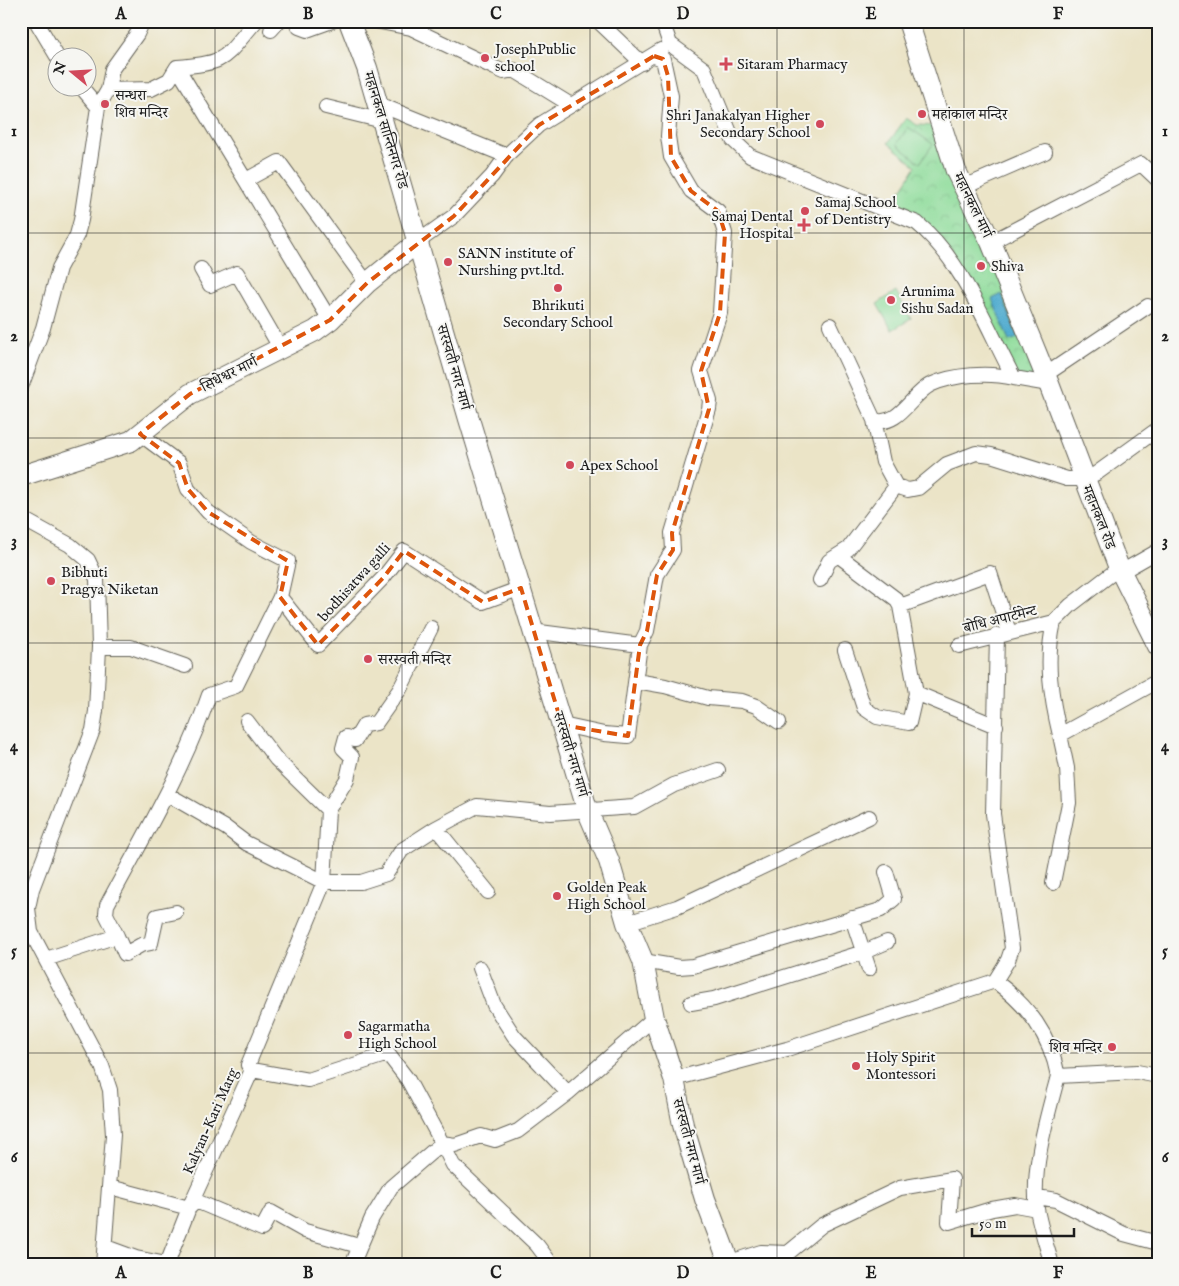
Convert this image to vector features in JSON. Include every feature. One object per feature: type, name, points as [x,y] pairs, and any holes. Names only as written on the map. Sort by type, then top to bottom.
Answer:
[{"type":"main road","name":"महानकल सान्तिनगर रोड","points":[[349,21],[367,68],[418,241]]},
{"type":"main road","name":"महानकल मार्ग","points":[[908,21],[963,176],[992,242],[1047,379]]},
{"type":"main road","name":"सिधेश्वर मार्ग","points":[[21,476],[114,448],[140,434],[190,394],[315,331],[330,320],[368,283],[418,241]]},
{"type":"main road","name":"सरस्वती नगर मार्ग","points":[[418,241],[532,631],[588,812],[609,861],[628,923],[643,961],[654,1018],[674,1079],[683,1125],[726,1264]]},
{"type":"main road","name":"महानकल रोड","points":[[1047,379],[1120,570],[1158,646]]},
{"type":"street","points":[[36,21],[52,48]]},
{"type":"street","points":[[21,387],[43,328],[59,268],[77,235],[81,220],[98,107],[108,90],[112,68],[137,34],[143,21]]},
{"type":"street","points":[[108,90],[151,89],[168,80],[177,67],[207,64],[225,58],[256,21]]},
{"type":"street","points":[[296,21],[299,27],[306,30],[332,21]]},
{"type":"street","points":[[375,21],[411,28],[504,72],[514,70],[571,106]]},
{"type":"street","points":[[562,725],[604,734],[628,736],[640,645],[647,631],[657,575],[672,550],[672,533],[709,410],[710,401],[701,371],[720,313],[725,233],[718,210],[691,191],[671,157],[668,136],[671,96],[663,59],[648,59],[598,21]]},
{"type":"street","points":[[662,21],[670,44],[704,69],[733,140],[750,156],[917,223],[936,239],[952,260],[1014,378]]},
{"type":"street","points":[[418,241],[454,216],[492,176],[507,156],[539,125],[670,44]]},
{"type":"street","points":[[177,67],[330,320]]},
{"type":"street","points":[[90,98],[98,107]]},
{"type":"street","points":[[326,107],[380,112],[507,156]]},
{"type":"street","points":[[963,176],[1045,152]]},
{"type":"street","points":[[246,180],[279,162],[368,283]]},
{"type":"street","points":[[992,242],[1141,164],[1158,180]]},
{"type":"street","points":[[201,269],[210,285],[237,273],[281,348]]},
{"type":"street","points":[[874,420],[883,422],[899,415],[917,394],[946,379],[996,374],[1014,378],[1047,379],[1148,306]]},
{"type":"street","points":[[830,325],[874,420],[883,462],[896,486],[908,490],[918,488],[947,464],[976,453],[991,454],[1067,479],[1084,479],[1097,473],[1158,429]]},
{"type":"street","points":[[140,434],[179,463],[188,489],[208,512],[251,542],[288,561],[280,597],[236,686],[209,695],[201,720],[167,794],[107,904],[106,914],[125,954],[141,945],[151,943],[158,916],[176,912]]},
{"type":"street","points":[[820,580],[829,561],[839,556],[857,538],[896,486]]},
{"type":"street","points":[[21,518],[70,545],[88,560],[98,579],[99,647],[96,711],[93,730],[32,889],[28,908],[31,932],[102,1066],[110,1090],[114,1135],[106,1248],[103,1265]]},
{"type":"street","name":"bodhisatwa galli","points":[[280,597],[318,645],[384,578],[404,551],[483,602],[520,588]]},
{"type":"street","name":"बोधि अपार्टमेन्ट","points":[[959,646],[1003,633],[1054,622],[1071,605],[1120,570],[1158,551]]},
{"type":"street","points":[[839,556],[887,590],[900,606],[916,693],[909,722],[872,716],[864,708],[845,650]]},
{"type":"street","points":[[674,1079],[787,1049],[995,981],[1008,960],[1012,948],[993,814],[996,726],[1003,633],[990,573],[900,606]]},
{"type":"street","points":[[1053,883],[1069,803],[1067,768],[1050,678],[1051,637],[1054,622]]},
{"type":"street","points":[[324,882],[328,810],[347,779],[352,757],[343,748],[346,737],[355,740],[364,725],[376,723],[400,688],[431,628]]},
{"type":"street","points":[[532,631],[640,645]]},
{"type":"street","points":[[99,647],[131,647],[185,666]]},
{"type":"street","points":[[636,681],[665,686],[708,698],[742,701],[756,706],[779,722]]},
{"type":"street","points":[[1060,735],[1158,681]]},
{"type":"street","points":[[916,693],[996,726]]},
{"type":"street","points":[[246,722],[276,758],[328,810]]},
{"type":"street","points":[[167,794],[226,828],[246,843],[324,882],[360,882],[386,874],[402,850],[436,828],[478,806],[550,814],[588,812],[634,806],[674,785],[718,770]]},
{"type":"street","points":[[628,923],[677,907],[869,817]]},
{"type":"street","points":[[436,828],[488,892]]},
{"type":"street","points":[[643,961],[693,966],[881,910],[894,901],[886,872]]},
{"type":"street","name":"Kalyan-Kari Marg","points":[[170,1264],[189,1208],[252,1070],[248,1064],[324,882]]},
{"type":"street","points":[[852,918],[870,969]]},
{"type":"street","points":[[46,959],[117,936]]},
{"type":"street","points":[[691,1003],[714,999],[864,952],[888,942]]},
{"type":"street","points":[[480,968],[494,1006],[514,1036],[568,1093]]},
{"type":"street","points":[[995,981],[1024,1004],[1046,1040],[1054,1057],[1058,1076],[1045,1123],[1040,1155],[1037,1203],[1052,1265]]},
{"type":"street","points":[[352,1265],[359,1246],[391,1187],[442,1143],[455,1145],[481,1136],[495,1140],[518,1131],[568,1093],[654,1018]]},
{"type":"street","points":[[252,1070],[308,1080],[388,1054],[408,1080],[453,1165],[537,1245],[552,1265]]},
{"type":"street","points":[[1058,1076],[1137,1072],[1158,1076]]},
{"type":"street","points":[[726,1264],[761,1252],[788,1253],[822,1225],[900,1188],[952,1179],[949,1222],[992,1209],[1056,1200],[1124,1234],[1158,1243]]},
{"type":"street","points":[[110,1188],[189,1208],[196,1201],[262,1229],[272,1212],[305,1231],[359,1246]]},
{"type":"street","points":[[106,1248],[136,1258],[170,1264]]},
{"type":"highlighted area","points":[[654,56],[663,59],[668,76],[671,157],[691,191],[718,211],[725,233],[720,313],[701,371],[709,409],[672,533],[673,550],[657,575],[647,631],[640,645],[628,736],[562,725],[521,588],[483,602],[404,551],[383,578],[318,645],[280,597],[288,561],[208,512],[188,489],[179,463],[140,434],[190,394],[330,320],[367,283],[454,216],[539,125]]},
{"type":"green space","points":[[906,118],[917,125],[940,126],[1046,382],[1016,378],[953,256],[889,209],[916,166],[888,143]]},
{"type":"green space","points":[[908,127],[933,144],[920,163],[897,144]]},
{"type":"green space","points":[[896,291],[911,319],[892,330],[877,304]]},
{"type":"water","points":[[1002,294],[1018,338],[1009,341],[992,299]]},
{"type":"place","name":"JosephPublic school","points":[[485,58]]},
{"type":"place","name":"Sitaram Pharmacy","points":[[726,64]]},
{"type":"place","name":"सन्धरा शिव मन्दिर","points":[[105,104]]},
{"type":"place","name":"महांकाल मन्दिर","points":[[922,114]]},
{"type":"place","name":"Shri Janakalyan Higher Secondary School","points":[[820,124]]},
{"type":"place","name":"Samaj School of Dentistry","points":[[805,211]]},
{"type":"place","name":"Samaj Dental Hospital","points":[[804,225]]},
{"type":"place","name":"SANN institute of Nurshing pvt.ltd.","points":[[448,262]]},
{"type":"place","name":"Shiva","points":[[981,266]]},
{"type":"place","name":"Bhrikuti Secondary School","points":[[558,288]]},
{"type":"place","name":"Arunima Sishu Sadan","points":[[891,300]]},
{"type":"place","name":"Apex School","points":[[570,465]]},
{"type":"place","name":"Bibhuti Pragya Niketan","points":[[51,581]]},
{"type":"place","name":"सरस्वती मन्दिर","points":[[368,659]]},
{"type":"place","name":"Golden Peak High School","points":[[557,896]]},
{"type":"place","name":"Sagarmatha High School","points":[[348,1035]]},
{"type":"place","name":"शिव मन्दिर","points":[[1112,1047]]},
{"type":"place","name":"Holy Spirit Montessori","points":[[856,1066]]}]
